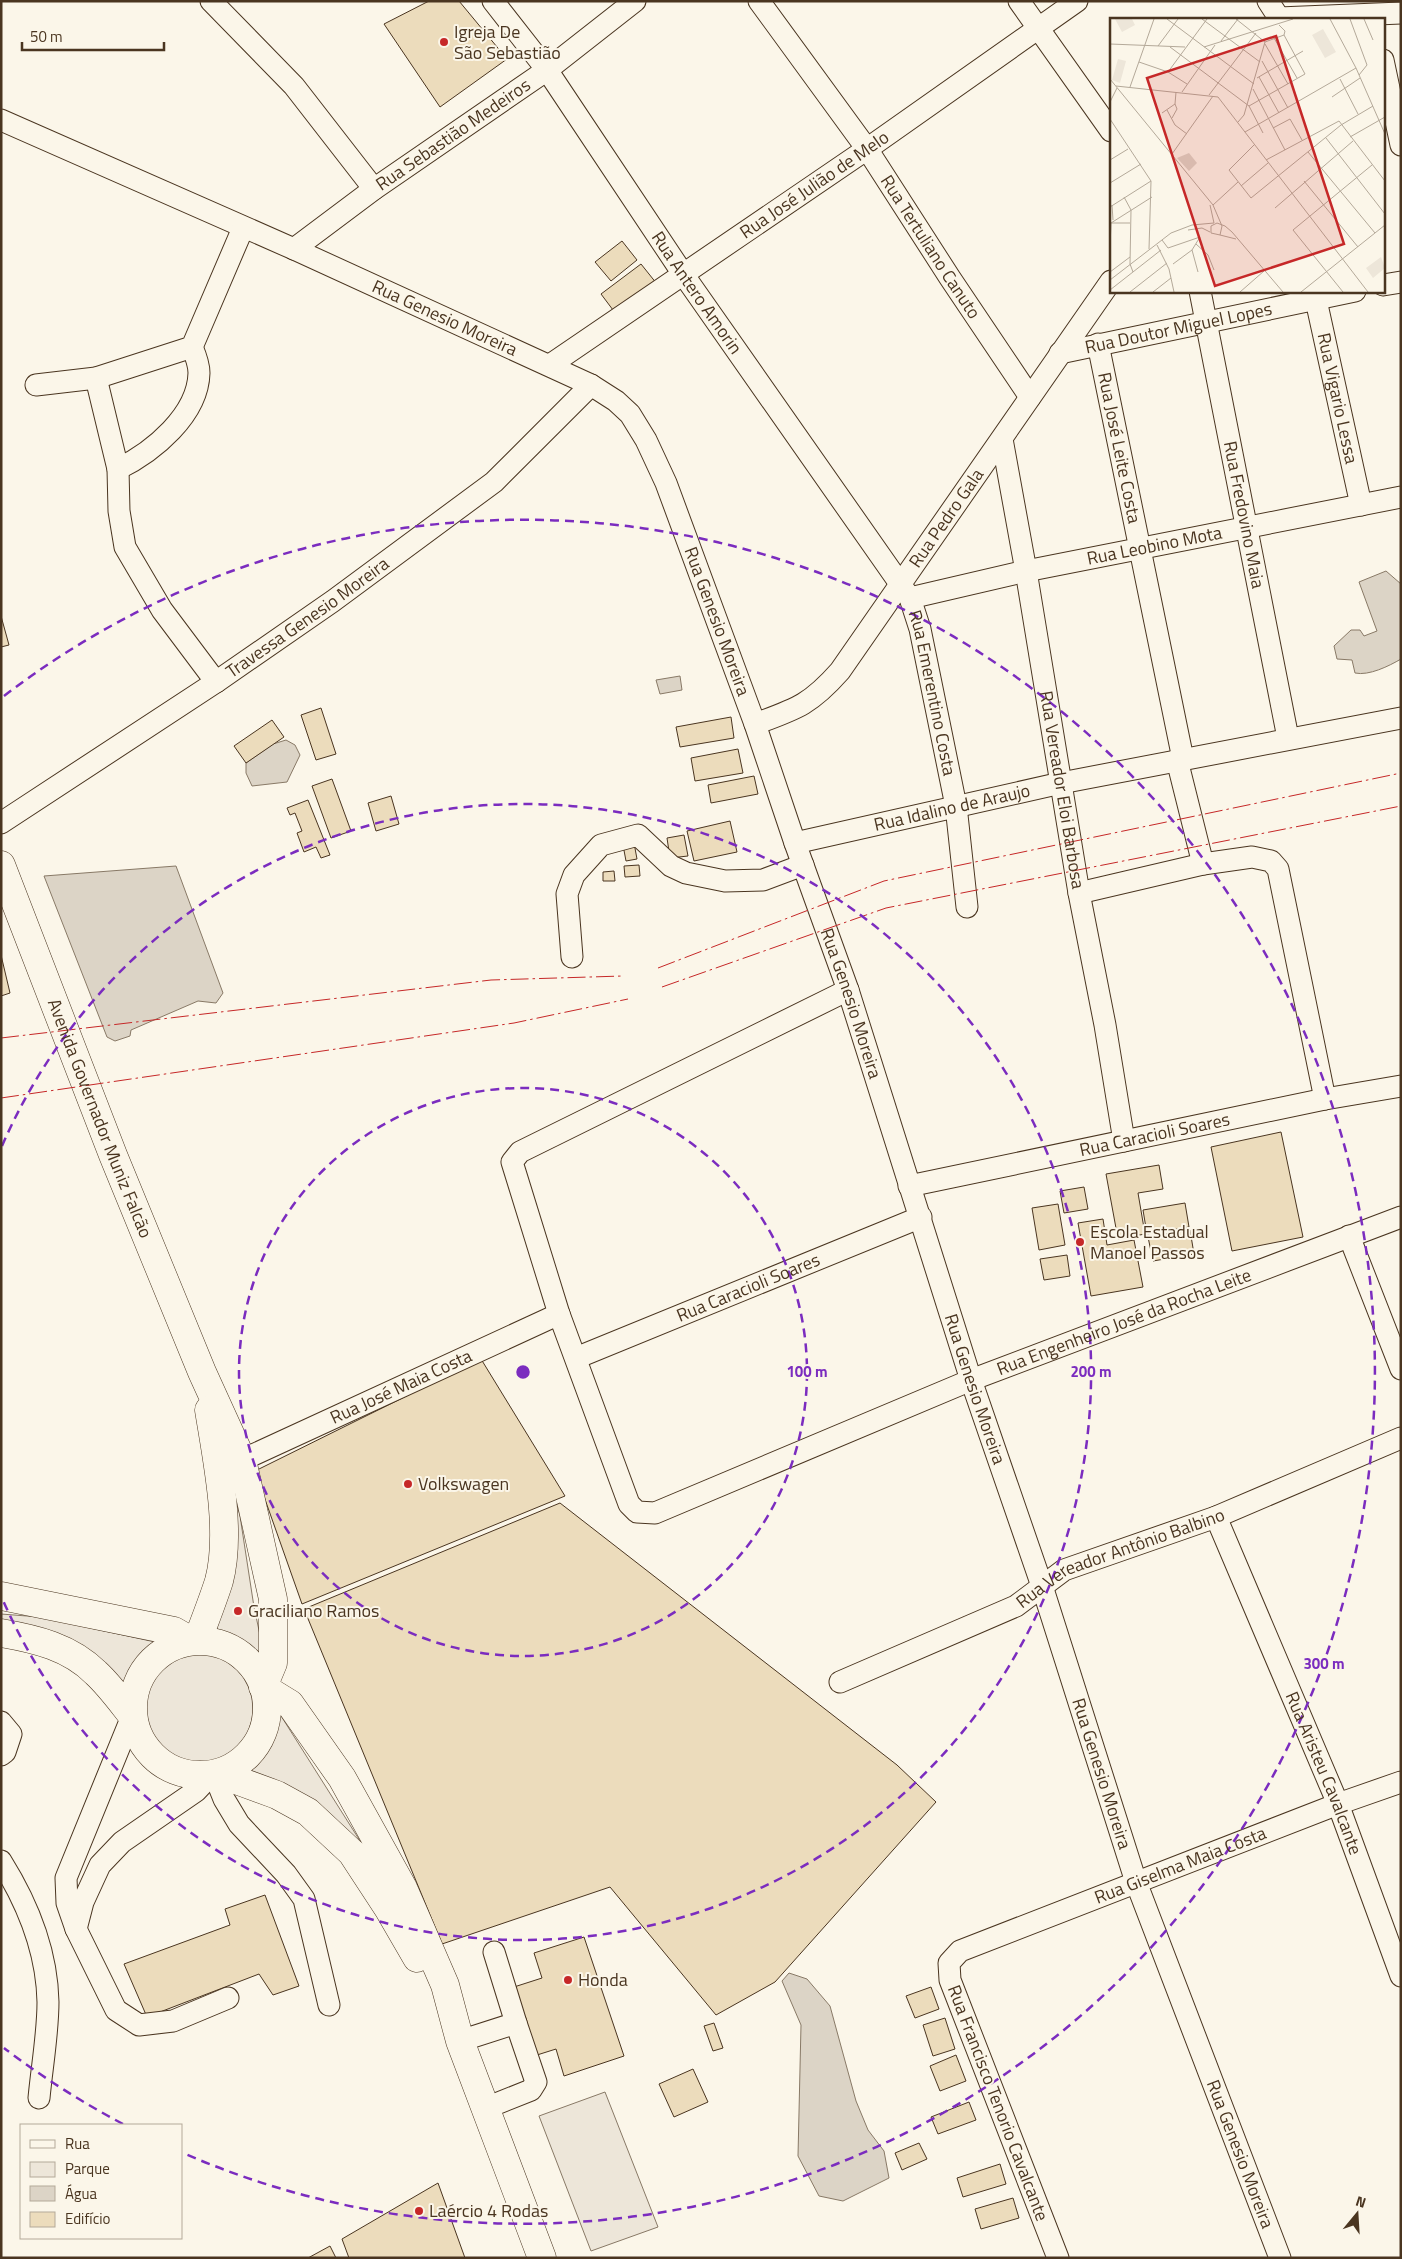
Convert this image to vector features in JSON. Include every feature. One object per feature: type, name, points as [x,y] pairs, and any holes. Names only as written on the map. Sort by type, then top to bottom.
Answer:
[{"type":"main road","name":"Avenida Governador Muniz Falcão","points":[[1,865],[113,1155],[202,1372],[242,1460],[273,1599],[273,1663],[264,1688]]},
{"type":"main road","name":"Avenida Governador Muniz Falcão","points":[[193,1639],[219,1580],[223,1557],[223,1500],[202,1372]]},
{"type":"main road","points":[[1,1596],[174,1631],[193,1639],[226,1646],[244,1657],[257,1673],[264,1688],[267,1713],[262,1733],[252,1751],[236,1765],[214,1774]]},
{"type":"main road","points":[[1,1633],[34,1639],[63,1650],[95,1672],[132,1717],[146,1750],[160,1763],[178,1772],[214,1774],[278,1795],[308,1812],[352,1853],[388,1908],[459,2035]]},
{"type":"main road","points":[[132,1717],[132,1694],[151,1660],[193,1639]]},
{"type":"main road","points":[[264,1688],[290,1704],[342,1778],[403,1888],[445,1985],[459,2035],[542,2258]]},
{"type":"street","name":"Rua Antero Amorin","points":[[494,1],[548,70],[683,274],[906,591]]},
{"type":"street","name":"Rua Sebastião Medeiros","points":[[294,249],[374,189],[548,70],[635,1]]},
{"type":"street","name":"Rua Tertuliano Canuto","points":[[759,1],[867,149],[1030,397]]},
{"type":"street","points":[[1019,1],[1110,130]]},
{"type":"street","name":"Rua José Julião de Melo","points":[[550,366],[867,149],[1077,1]]},
{"type":"street","points":[[1268,1],[1279,18],[1374,16],[1401,13]]},
{"type":"street","points":[[219,3],[294,86],[374,189]]},
{"type":"street","points":[[1384,65],[1401,145]]},
{"type":"street","name":"Rua Genesio Moreira","points":[[1,120],[294,249],[591,385],[616,401],[630,414],[646,440],[666,483],[848,990],[971,1380],[1042,1586],[1136,1882],[1280,2258]]},
{"type":"street","points":[[118,469],[136,460],[173,429],[195,398],[200,371],[192,346],[243,228]]},
{"type":"street","name":"Rua Pedro Gala","points":[[754,724],[799,708],[821,693],[906,591],[1002,439],[1110,282]]},
{"type":"street","points":[[1384,285],[1401,282]]},
{"type":"street","name":"Rua Fredovino Maia","points":[[1200,292],[1288,738]]},
{"type":"street","name":"Rua Doutor Miguel Lopes","points":[[1060,353],[1315,295],[1345,292]]},
{"type":"street","name":"Rua Vigario Lessa","points":[[1315,295],[1361,505]]},
{"type":"street","name":"Rua José Leite Costa","points":[[1098,344],[1180,759],[1203,864]]},
{"type":"street","points":[[36,385],[96,378],[192,346]]},
{"type":"street","points":[[96,378],[118,469],[119,511],[125,547],[162,610],[216,682]]},
{"type":"street","name":"Travessa Genesio Moreira","points":[[1,823],[216,682],[333,601],[494,482],[591,385]]},
{"type":"street","name":"Rua Vereador Eloi Barbosa","points":[[1002,439],[1079,892],[1105,1025],[1124,1140]]},
{"type":"street","name":"Rua Leobino Mota","points":[[906,591],[1026,572],[1247,526],[1401,497]]},
{"type":"street","name":"Rua Emerentino Costa","points":[[906,591],[920,629],[956,806],[966,907]]},
{"type":"street","name":"Rua Idalino de Araujo","points":[[794,843],[1061,783],[1288,738],[1401,718]]},
{"type":"street","points":[[572,957],[567,894],[574,875],[601,845],[638,835],[671,866],[686,873],[725,881],[763,880],[802,865]]},
{"type":"street","points":[[1079,892],[1203,864],[1252,857],[1271,862],[1278,869],[1325,1099]]},
{"type":"street","points":[[576,1358],[559,1314],[512,1162],[520,1152],[848,990]]},
{"type":"street","name":"Rua Caracioli Soares","points":[[909,1186],[1325,1099],[1401,1086]]},
{"type":"street","name":"Rua Caracioli Soares","points":[[576,1358],[921,1217]]},
{"type":"street","name":"Rua Engenheiro José da Rocha Leite","points":[[576,1358],[629,1504],[638,1512],[655,1514],[971,1380],[1401,1217]]},
{"type":"street","points":[[1349,1236],[1401,1369]]},
{"type":"street","name":"Rua José Maia Costa","points":[[242,1460],[559,1314]]},
{"type":"street","name":"Rua Vereador Antônio Balbino","points":[[840,1682],[1016,1606],[1064,1570],[1216,1517],[1401,1438]]},
{"type":"street","name":"Rua Aristeu Cavalcante","points":[[1216,1517],[1338,1804],[1401,1976]]},
{"type":"street","points":[[132,1717],[66,1878],[67,1903],[76,1929],[116,2010],[139,2025],[173,2021],[228,1998]]},
{"type":"street","points":[[1,1722],[11,1734],[5,1752],[1,1755]]},
{"type":"street","points":[[76,1929],[83,1902],[100,1865],[122,1842],[196,1792],[214,1774],[224,1799],[240,1824],[286,1874],[304,1899],[330,2005]]},
{"type":"street","name":"Rua Giselma Maia Costa","points":[[960,1951],[1338,1804],[1401,1782]]},
{"type":"street","points":[[1,1861],[20,1892],[37,1932],[46,1975],[48,2002],[40,2098]]},
{"type":"street","name":"Rua Francisco Tenorio Cavalcante","points":[[960,1951],[949,1963],[950,1980],[1058,2258]]},
{"type":"street","points":[[486,2108],[531,2090],[536,2082],[494,1952]]},
{"type":"street","points":[[459,2035],[516,2023]]},
{"type":"green space","name":"Graciliano Ramos","points":[[230,1479],[240,1516],[260,1635],[260,1664],[231,1640],[210,1634]]},
{"type":"green space","points":[[1,1614],[40,1617],[155,1642],[135,1661],[120,1691],[1,1622]]},
{"type":"green space","points":[[197,1653],[219,1657],[237,1669],[249,1687],[253,1709],[249,1731],[237,1749],[219,1761],[197,1765],[175,1761],[157,1749],[145,1731],[141,1709],[145,1687],[157,1669],[175,1657]]},
{"type":"green space","points":[[276,1708],[362,1844],[347,1842],[241,1773],[256,1758],[265,1744]]},
{"type":"green space","points":[[605,2092],[658,2227],[591,2251],[539,2116]]},
{"type":"water","points":[[1386,571],[1401,584],[1401,659],[1373,672],[1355,673],[1352,660],[1337,659],[1334,646],[1351,630],[1360,630],[1364,636],[1377,631],[1359,582]]},
{"type":"water","points":[[680,676],[682,690],[660,694],[656,680]]},
{"type":"water","points":[[286,740],[295,745],[300,755],[287,782],[252,786],[246,773],[246,763],[273,744]]},
{"type":"water","points":[[176,866],[223,993],[216,1003],[198,1001],[131,1030],[130,1036],[115,1041],[107,1037],[44,876]]},
{"type":"water","points":[[789,1973],[807,1979],[830,2006],[856,2101],[868,2130],[884,2151],[889,2178],[843,2201],[819,2196],[798,2156],[801,2025],[782,1981]]},
{"type":"building","name":"Igreja De São Sebastião","points":[[429,1],[459,1],[507,59],[440,107],[384,24]]},
{"type":"building","points":[[622,241],[637,260],[611,281],[595,262]]},
{"type":"building","points":[[641,264],[657,284],[616,314],[601,294]]},
{"type":"building","points":[[1,616],[9,645],[1,647]]},
{"type":"building","points":[[321,708],[336,754],[316,760],[301,715]]},
{"type":"building","points":[[731,717],[734,738],[680,747],[676,727]]},
{"type":"building","points":[[272,720],[284,737],[246,763],[234,746]]},
{"type":"building","points":[[738,749],[743,773],[695,781],[691,758]]},
{"type":"building","points":[[754,776],[758,794],[711,803],[708,785]]},
{"type":"building","points":[[332,779],[351,831],[331,838],[312,786]]},
{"type":"building","points":[[391,796],[399,824],[376,831],[368,803]]},
{"type":"building","points":[[308,800],[330,855],[321,858],[316,847],[304,852],[297,833],[302,831],[295,813],[290,815],[287,808]]},
{"type":"building","points":[[730,821],[737,852],[694,861],[687,831]]},
{"type":"building","points":[[684,835],[688,856],[670,858],[667,838]]},
{"type":"building","points":[[634,843],[637,859],[626,861],[623,845]]},
{"type":"building","points":[[639,865],[640,876],[625,877],[624,866]]},
{"type":"building","points":[[614,871],[615,881],[603,881],[603,872]]},
{"type":"building","points":[[1,955],[10,993],[1,996]]},
{"type":"building","points":[[1281,1132],[1303,1237],[1232,1251],[1211,1147]]},
{"type":"building","points":[[1159,1165],[1163,1189],[1138,1193],[1145,1234],[1118,1239],[1106,1174]]},
{"type":"building","points":[[1084,1187],[1088,1209],[1064,1213],[1060,1191]]},
{"type":"building","points":[[1185,1203],[1189,1227],[1147,1234],[1143,1210]]},
{"type":"building","points":[[1058,1204],[1065,1245],[1039,1250],[1032,1208]]},
{"type":"building","points":[[1103,1219],[1107,1245],[1134,1240],[1143,1287],[1091,1296],[1078,1223]]},
{"type":"building","points":[[1190,1230],[1194,1254],[1153,1261],[1148,1237]]},
{"type":"building","points":[[1067,1255],[1070,1276],[1044,1280],[1040,1259]]},
{"type":"building","name":"Volkswagen","points":[[481,1359],[565,1496],[302,1604],[255,1471]]},
{"type":"building","points":[[560,1503],[897,1765],[936,1802],[775,1982],[716,2015],[610,1887],[442,1944],[304,1609]]},
{"type":"building","points":[[265,1895],[299,1986],[273,1995],[259,1974],[147,2017],[124,1964],[230,1925],[225,1909]]},
{"type":"building","points":[[584,1937],[624,2056],[564,2076],[556,2049],[537,2055],[514,1987],[542,1978],[534,1953]]},
{"type":"building","points":[[931,1987],[939,2009],[915,2018],[906,1996]]},
{"type":"building","points":[[945,2018],[955,2049],[933,2056],[923,2025]]},
{"type":"building","points":[[714,2023],[723,2048],[713,2051],[704,2026]]},
{"type":"building","points":[[956,2055],[966,2081],[940,2091],[930,2066]]},
{"type":"building","points":[[693,2069],[708,2102],[674,2117],[659,2084]]},
{"type":"building","points":[[969,2102],[976,2120],[938,2134],[931,2117]]},
{"type":"building","points":[[919,2143],[927,2159],[902,2170],[895,2153]]},
{"type":"building","points":[[1000,2164],[1006,2184],[963,2197],[957,2178]]},
{"type":"building","name":"Laércio 4 Rodas","points":[[438,2183],[465,2258],[349,2258],[342,2239]]},
{"type":"building","points":[[1013,2198],[1019,2218],[981,2229],[975,2209]]},
{"type":"building","points":[[330,2246],[336,2258],[308,2258]]},
{"type":"power","points":[[658,968],[884,881],[1401,773]]},
{"type":"power","points":[[662,987],[886,908],[1401,806]]},
{"type":"power","points":[[1,1038],[491,980],[623,976]]},
{"type":"power","points":[[1,1098],[514,1023],[628,999]]},
{"type":"place","name":"Igreja De São Sebastião","points":[[444,42]]},
{"type":"place","name":"Escola Estadual Manoel Passos","points":[[1080,1242]]},
{"type":"place","name":"Volkswagen","points":[[408,1484]]},
{"type":"place","name":"Graciliano Ramos","points":[[238,1611]]},
{"type":"place","name":"Honda","points":[[568,1980]]},
{"type":"place","name":"Laércio 4 Rodas","points":[[419,2211]]}]
